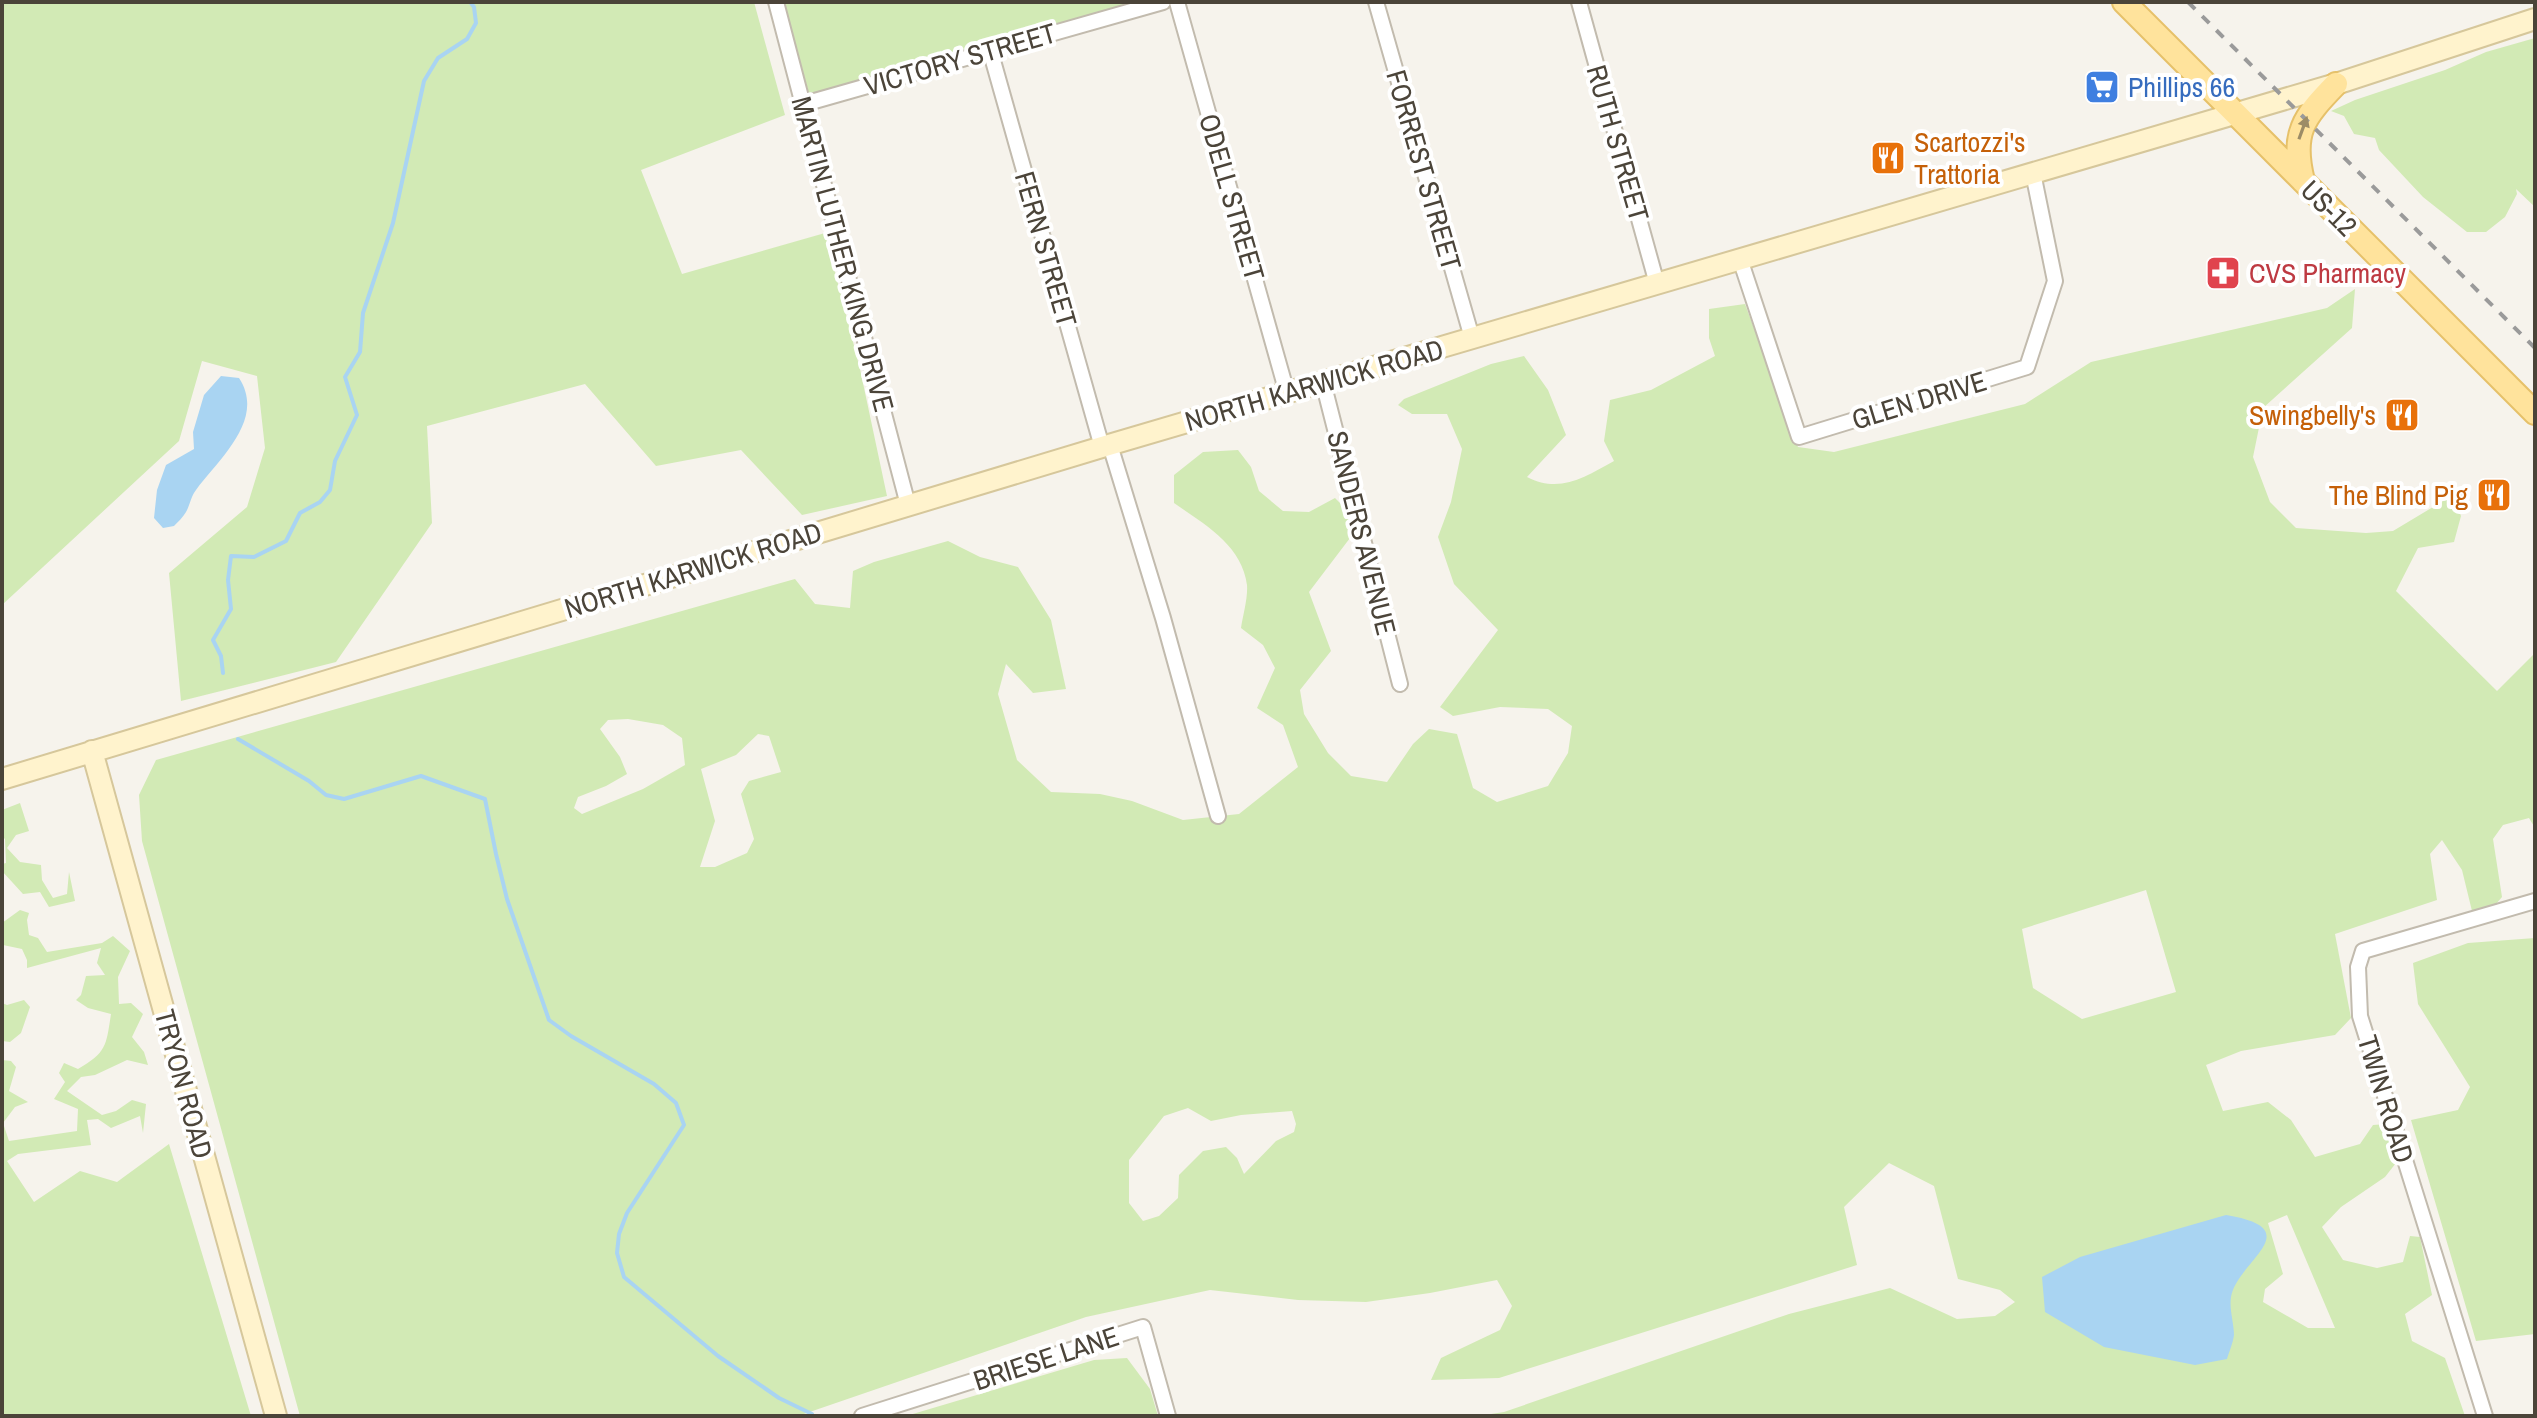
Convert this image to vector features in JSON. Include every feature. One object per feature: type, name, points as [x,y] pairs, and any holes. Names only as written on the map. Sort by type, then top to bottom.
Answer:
[{"type":"main road","name":"US-12","points":[[2124,2],[2535,413]]},
{"type":"main road","points":[[2304,183],[2297,158],[2303,123],[2336,84]]},
{"type":"street","name":"MARTIN LUTHER KING DRIVE","points":[[776,2],[908,505]]},
{"type":"street","name":"VICTORY STREET","points":[[804,104],[1163,2]]},
{"type":"street","name":"ODELL STREET","points":[[1177,2],[1287,393]]},
{"type":"street","name":"FORREST STREET","points":[[1376,2],[1472,338]]},
{"type":"street","name":"RUTH STREET","points":[[1579,2],[1657,284]]},
{"type":"street","name":"NORTH KARWICK ROAD","points":[[2,779],[1106,446],[2336,84],[2535,19]]},
{"type":"street","name":"FERN STREET","points":[[990,50],[1106,446],[1163,618],[1218,816]]},
{"type":"street","name":"GLEN DRIVE","points":[[1740,259],[1799,437],[2027,367],[2055,281],[2033,173]]},
{"type":"street","name":"SANDERS AVENUE","points":[[1323,382],[1400,684]]},
{"type":"street","name":"TRYON ROAD","points":[[92,751],[276,1416]]},
{"type":"street","name":"TWIN ROAD","points":[[2485,1416],[2360,1016],[2358,967],[2363,951],[2535,901]]},
{"type":"street","name":"BRIESE LANE","points":[[862,1416],[1143,1327],[1168,1416]]},
{"type":"green space","points":[[2,2],[754,2],[785,115],[641,170],[682,274],[825,233],[860,369],[887,496],[802,515],[741,450],[656,466],[585,384],[427,426],[432,523],[336,662],[181,701],[169,573],[247,507],[265,448],[257,376],[202,361],[179,441],[2,605]]},
{"type":"green space","points":[[784,2],[1143,2],[809,94]]},
{"type":"green space","points":[[2535,38],[2535,207],[2516,189],[2517,194],[2505,217],[2486,232],[2467,232],[2423,197],[2379,150],[2375,138],[2354,134],[2344,116],[2331,111],[2486,52]]},
{"type":"green space","points":[[2355,289],[2352,328],[2263,408],[2253,457],[2270,502],[2296,528],[2366,533],[2393,531],[2453,495],[2461,516],[2454,542],[2418,548],[2396,591],[2497,691],[2535,653],[2535,828],[2529,818],[2503,825],[2493,839],[2502,897],[2496,904],[2472,911],[2462,870],[2442,840],[2430,854],[2437,900],[2335,934],[2351,1018],[2335,1035],[2241,1051],[2206,1065],[2223,1111],[2268,1102],[2291,1120],[2315,1157],[2360,1144],[2373,1125],[2386,1124],[2396,1163],[2385,1177],[2341,1207],[2322,1227],[2343,1260],[2377,1268],[2403,1262],[2410,1236],[2420,1237],[2432,1295],[2405,1314],[2412,1341],[2445,1358],[2465,1416],[1478,1416],[1504,1412],[1789,1314],[1890,1288],[1957,1319],[1995,1316],[2015,1302],[2000,1290],[1958,1279],[1934,1186],[1889,1163],[1844,1207],[1857,1265],[1499,1378],[1431,1380],[1441,1358],[1500,1330],[1512,1306],[1497,1280],[1366,1302],[1298,1300],[1210,1290],[1086,1317],[798,1416],[300,1416],[142,841],[139,795],[156,760],[795,579],[815,604],[850,608],[853,571],[948,541],[980,557],[1018,567],[1051,620],[1066,689],[1033,693],[1006,664],[998,694],[1017,760],[1051,792],[1100,794],[1132,801],[1183,820],[1239,814],[1298,767],[1283,725],[1257,708],[1275,668],[1263,645],[1241,628],[1247,585],[1238,558],[1220,537],[1174,503],[1174,475],[1203,452],[1238,450],[1251,467],[1259,491],[1283,511],[1309,512],[1335,498],[1350,513],[1350,538],[1309,592],[1331,651],[1300,690],[1304,714],[1328,753],[1351,776],[1387,782],[1413,744],[1429,729],[1457,734],[1473,788],[1497,802],[1548,786],[1568,753],[1572,726],[1548,709],[1500,707],[1453,716],[1440,707],[1498,630],[1454,584],[1438,537],[1451,502],[1462,449],[1447,414],[1412,414],[1398,405],[1404,399],[1491,364],[1524,356],[1548,390],[1566,435],[1527,477],[1539,482],[1561,484],[1582,478],[1614,461],[1604,441],[1610,400],[1651,390],[1715,356],[1709,338],[1709,309],[1745,304],[1798,447],[1834,452],[2025,404],[2091,362],[2327,308]],"holes":[[[628,719],[663,725],[682,738],[685,765],[643,789],[582,814],[574,808],[578,797],[627,774],[620,757],[600,729],[608,720]],[[758,734],[769,736],[781,772],[749,781],[741,794],[754,839],[747,853],[715,867],[700,867],[715,821],[701,769],[736,755]],[[2146,890],[2176,992],[2082,1019],[2033,988],[2022,929]],[[1188,1108],[1211,1121],[1292,1111],[1296,1124],[1294,1132],[1276,1141],[1244,1174],[1237,1158],[1226,1147],[1203,1151],[1179,1175],[1178,1198],[1159,1216],[1143,1221],[1129,1203],[1129,1160],[1164,1116]],[[2287,1215],[2335,1328],[2308,1328],[2263,1302],[2265,1289],[2283,1274],[2268,1223]]]},
{"type":"green space","points":[[20,803],[29,831],[16,835],[7,848],[20,862],[41,865],[42,880],[53,898],[67,894],[69,872],[75,901],[49,907],[40,892],[23,894],[2,871],[2,864],[6,863],[2,810]]},
{"type":"green space","points":[[20,910],[29,913],[29,935],[38,938],[47,952],[102,943],[113,936],[130,951],[118,977],[119,1004],[131,1003],[143,1014],[132,1037],[144,1052],[148,1065],[127,1060],[95,1075],[81,1077],[67,1091],[102,1115],[116,1111],[132,1100],[146,1104],[143,1133],[140,1116],[111,1128],[98,1119],[87,1120],[91,1145],[18,1154],[7,1161],[34,1202],[80,1171],[117,1182],[169,1144],[251,1416],[2,1416],[2,1060],[11,1061],[16,1067],[9,1091],[28,1102],[15,1107],[3,1123],[9,1141],[77,1131],[78,1109],[54,1099],[65,1082],[59,1073],[64,1063],[78,1069],[100,1053],[106,1041],[111,1014],[88,1008],[76,1000],[81,995],[86,976],[105,975],[97,963],[101,948],[27,968],[22,949],[3,945],[2,923]]},
{"type":"green space","points":[[2535,938],[2535,1334],[2476,1341],[2411,1120],[2458,1110],[2470,1087],[2418,1004],[2413,963],[2468,943]]},
{"type":"green space","points":[[24,1000],[30,1007],[21,1033],[10,1042],[2,1041],[2,1003],[7,1005]]},
{"type":"green space","points":[[1127,1358],[1150,1389],[1158,1416],[906,1416],[1094,1360]]},
{"type":"water","points":[[221,376],[239,378],[246,393],[244,423],[227,451],[194,492],[183,516],[174,526],[163,528],[154,518],[157,490],[166,465],[194,449],[193,432],[204,395]]},
{"type":"water","points":[[2226,1215],[2251,1221],[2263,1229],[2267,1238],[2236,1284],[2231,1297],[2234,1335],[2227,1359],[2195,1365],[2104,1347],[2045,1312],[2042,1277],[2080,1257]]},
{"type":"waterway","points":[[223,673],[221,656],[213,640],[231,609],[228,580],[231,556],[254,557],[286,541],[300,513],[320,502],[330,490],[335,461],[357,415],[345,377],[360,352],[363,313],[393,223],[424,81],[438,58],[467,39],[476,23],[474,7],[470,2]]},
{"type":"waterway","points":[[238,739],[309,781],[326,795],[344,799],[421,776],[485,799],[507,899],[549,1020],[654,1084],[676,1103],[684,1125],[627,1213],[619,1234],[617,1253],[624,1277],[718,1356],[779,1398],[812,1414]]},
{"type":"railway","points":[[2188,2],[2535,348]]},
{"type":"place","name":"Phillips 66","points":[[2102,87]]},
{"type":"place","name":"Scartozzi's Trattoria","points":[[1888,158]]},
{"type":"place","name":"CVS Pharmacy","points":[[2223,273]]},
{"type":"place","name":"Swingbelly's","points":[[2402,415]]},
{"type":"place","name":"The Blind Pig","points":[[2494,495]]}]
